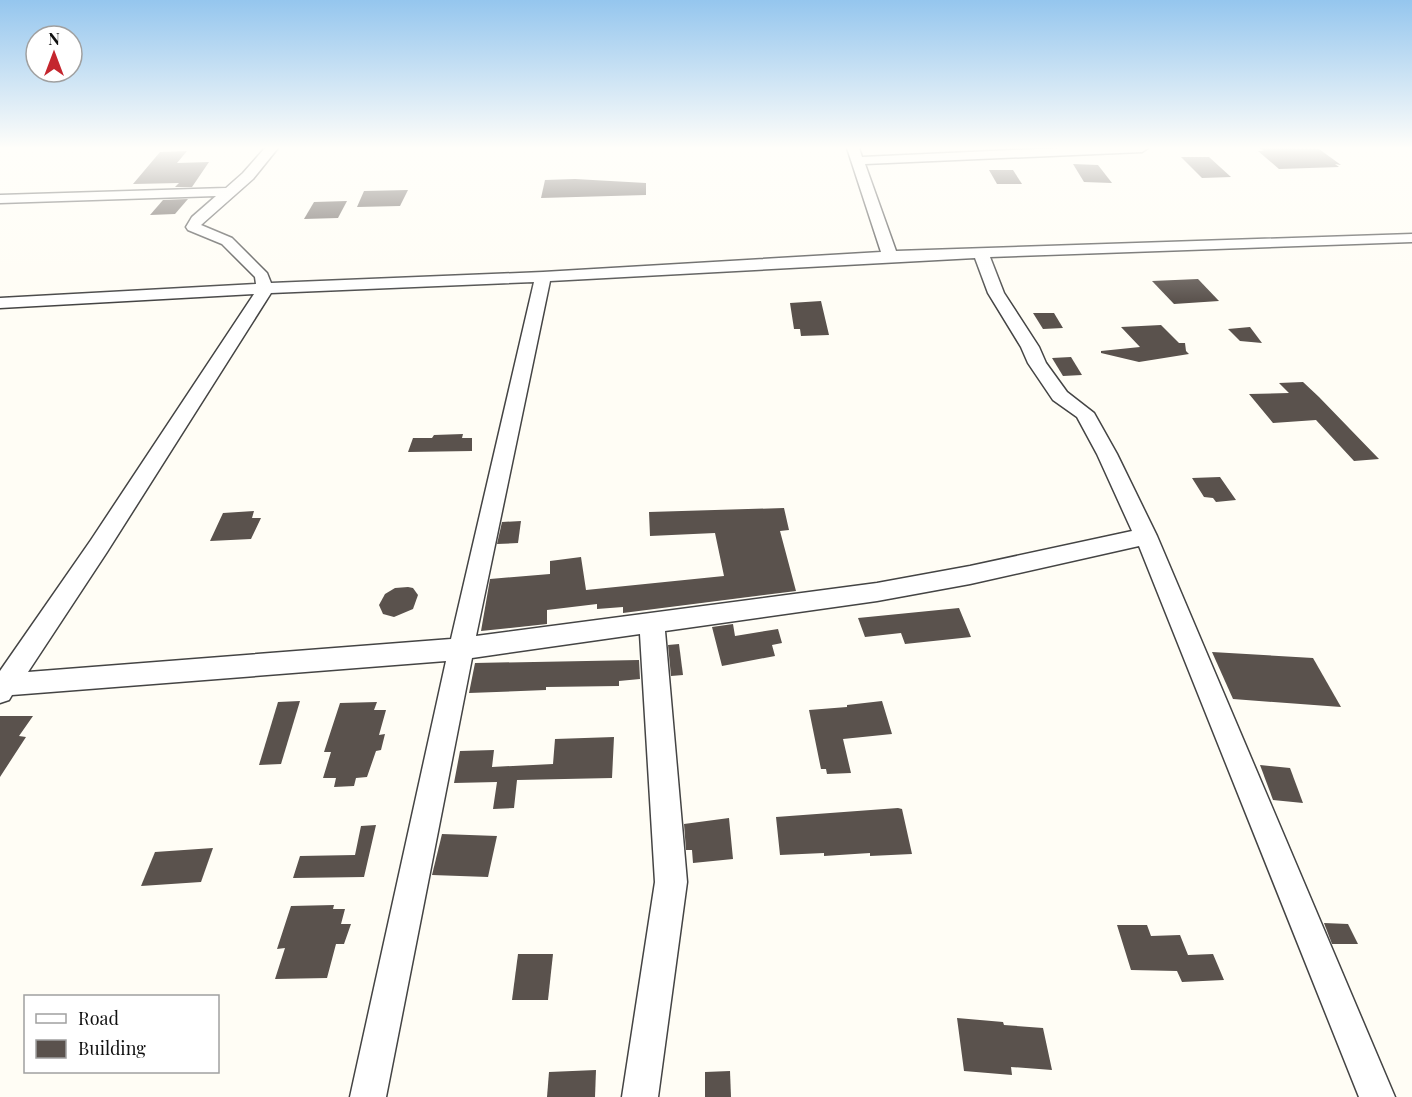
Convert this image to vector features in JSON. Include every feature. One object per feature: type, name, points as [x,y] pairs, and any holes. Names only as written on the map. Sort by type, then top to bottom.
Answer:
[{"type":"street","points":[[2,687],[99,546],[265,289],[262,276],[227,241],[193,227],[197,220],[221,199]]},
{"type":"street","points":[[870,199],[890,256]]},
{"type":"street","points":[[0,303],[890,256],[1412,238]]},
{"type":"street","points":[[981,253],[996,293],[1030,347],[1037,363],[1060,396],[1071,406],[1084,413],[1107,453],[1146,536],[1377,1097]]},
{"type":"street","points":[[368,1097],[461,648],[543,276]]},
{"type":"street","points":[[2,687],[461,648],[652,623],[877,592],[970,575],[1146,536]]},
{"type":"street","points":[[640,1097],[671,882],[652,623]]},
{"type":"building","points":[[188,199],[175,214],[150,215],[163,200]]},
{"type":"building","points":[[360,199],[403,199],[400,206],[357,207]]},
{"type":"building","points":[[347,201],[338,218],[304,219],[314,202]]},
{"type":"building","points":[[1198,279],[1219,301],[1174,304],[1152,281]]},
{"type":"building","points":[[821,301],[829,335],[801,336],[800,329],[794,329],[790,303]]},
{"type":"building","points":[[1033,313],[1054,313],[1063,328],[1043,329]]},
{"type":"building","points":[[1161,325],[1179,343],[1185,343],[1189,354],[1139,362],[1101,353],[1101,351],[1140,347],[1121,327]]},
{"type":"building","points":[[1250,327],[1262,343],[1240,341],[1228,329]]},
{"type":"building","points":[[1071,357],[1082,375],[1063,376],[1052,358]]},
{"type":"building","points":[[1303,382],[1379,459],[1354,461],[1316,420],[1273,423],[1249,394],[1289,393],[1279,383]]},
{"type":"building","points":[[463,434],[462,438],[472,438],[472,451],[408,452],[413,438]]},
{"type":"building","points":[[1220,477],[1236,500],[1216,502],[1213,498],[1204,497],[1192,478]]},
{"type":"building","points":[[784,508],[789,530],[780,531],[796,591],[623,613],[623,607],[597,609],[597,604],[547,610],[547,624],[481,631],[490,579],[550,574],[550,561],[581,557],[586,590],[724,576],[715,533],[650,536],[649,512]]},
{"type":"building","points":[[254,511],[252,518],[261,518],[251,539],[210,541],[223,513]]},
{"type":"building","points":[[521,521],[518,543],[497,544],[502,522]]},
{"type":"building","points":[[395,588],[413,588],[418,595],[413,609],[394,617],[383,614],[379,605],[385,594]]},
{"type":"building","points":[[959,608],[971,637],[905,644],[901,633],[865,637],[858,618]]},
{"type":"building","points":[[733,624],[735,636],[778,629],[782,643],[772,645],[775,656],[722,666],[712,627]]},
{"type":"building","points":[[679,644],[683,675],[671,676],[668,645]]},
{"type":"building","points":[[1212,652],[1313,658],[1341,707],[1233,699]]},
{"type":"building","points":[[639,660],[640,679],[619,681],[619,686],[546,687],[546,690],[469,693],[475,663]]},
{"type":"building","points":[[300,701],[281,764],[259,765],[278,702]]},
{"type":"building","points":[[882,701],[892,734],[843,739],[851,773],[827,774],[826,769],[821,769],[809,710]]},
{"type":"building","points":[[377,702],[374,710],[386,710],[379,735],[385,734],[381,750],[376,751],[367,777],[356,778],[354,786],[334,787],[336,778],[323,778],[331,752],[324,752],[340,703]]},
{"type":"building","points":[[0,716],[33,716],[19,736],[26,737],[0,777]]},
{"type":"building","points":[[614,737],[612,778],[517,780],[514,808],[493,809],[497,782],[454,783],[460,751],[494,750],[492,767],[553,764],[555,739]]},
{"type":"building","points":[[1260,765],[1290,768],[1303,803],[1273,800]]},
{"type":"building","points":[[902,809],[912,854],[780,855],[776,817]]},
{"type":"building","points":[[729,818],[733,859],[693,863],[692,850],[686,850],[684,824]]},
{"type":"building","points":[[376,825],[364,877],[293,878],[300,856],[355,855],[361,826]]},
{"type":"building","points":[[442,834],[497,836],[488,877],[432,875]]},
{"type":"building","points":[[213,848],[201,882],[141,886],[155,852]]},
{"type":"building","points":[[334,905],[333,909],[345,909],[341,924],[351,924],[344,944],[336,944],[327,978],[275,979],[285,948],[277,949],[291,906]]},
{"type":"building","points":[[1324,923],[1348,924],[1358,944],[1332,944]]},
{"type":"building","points":[[1117,925],[1147,925],[1151,936],[1180,935],[1188,955],[1213,954],[1224,980],[1182,982],[1177,971],[1131,970]]},
{"type":"building","points":[[518,954],[553,954],[548,1000],[512,1000]]},
{"type":"building","points":[[957,1018],[1043,1028],[1052,1070],[1011,1067],[1012,1075],[964,1071]]},
{"type":"building","points":[[596,1070],[595,1097],[547,1097],[549,1072]]},
{"type":"building","points":[[730,1071],[731,1097],[705,1097],[705,1072]]}]
